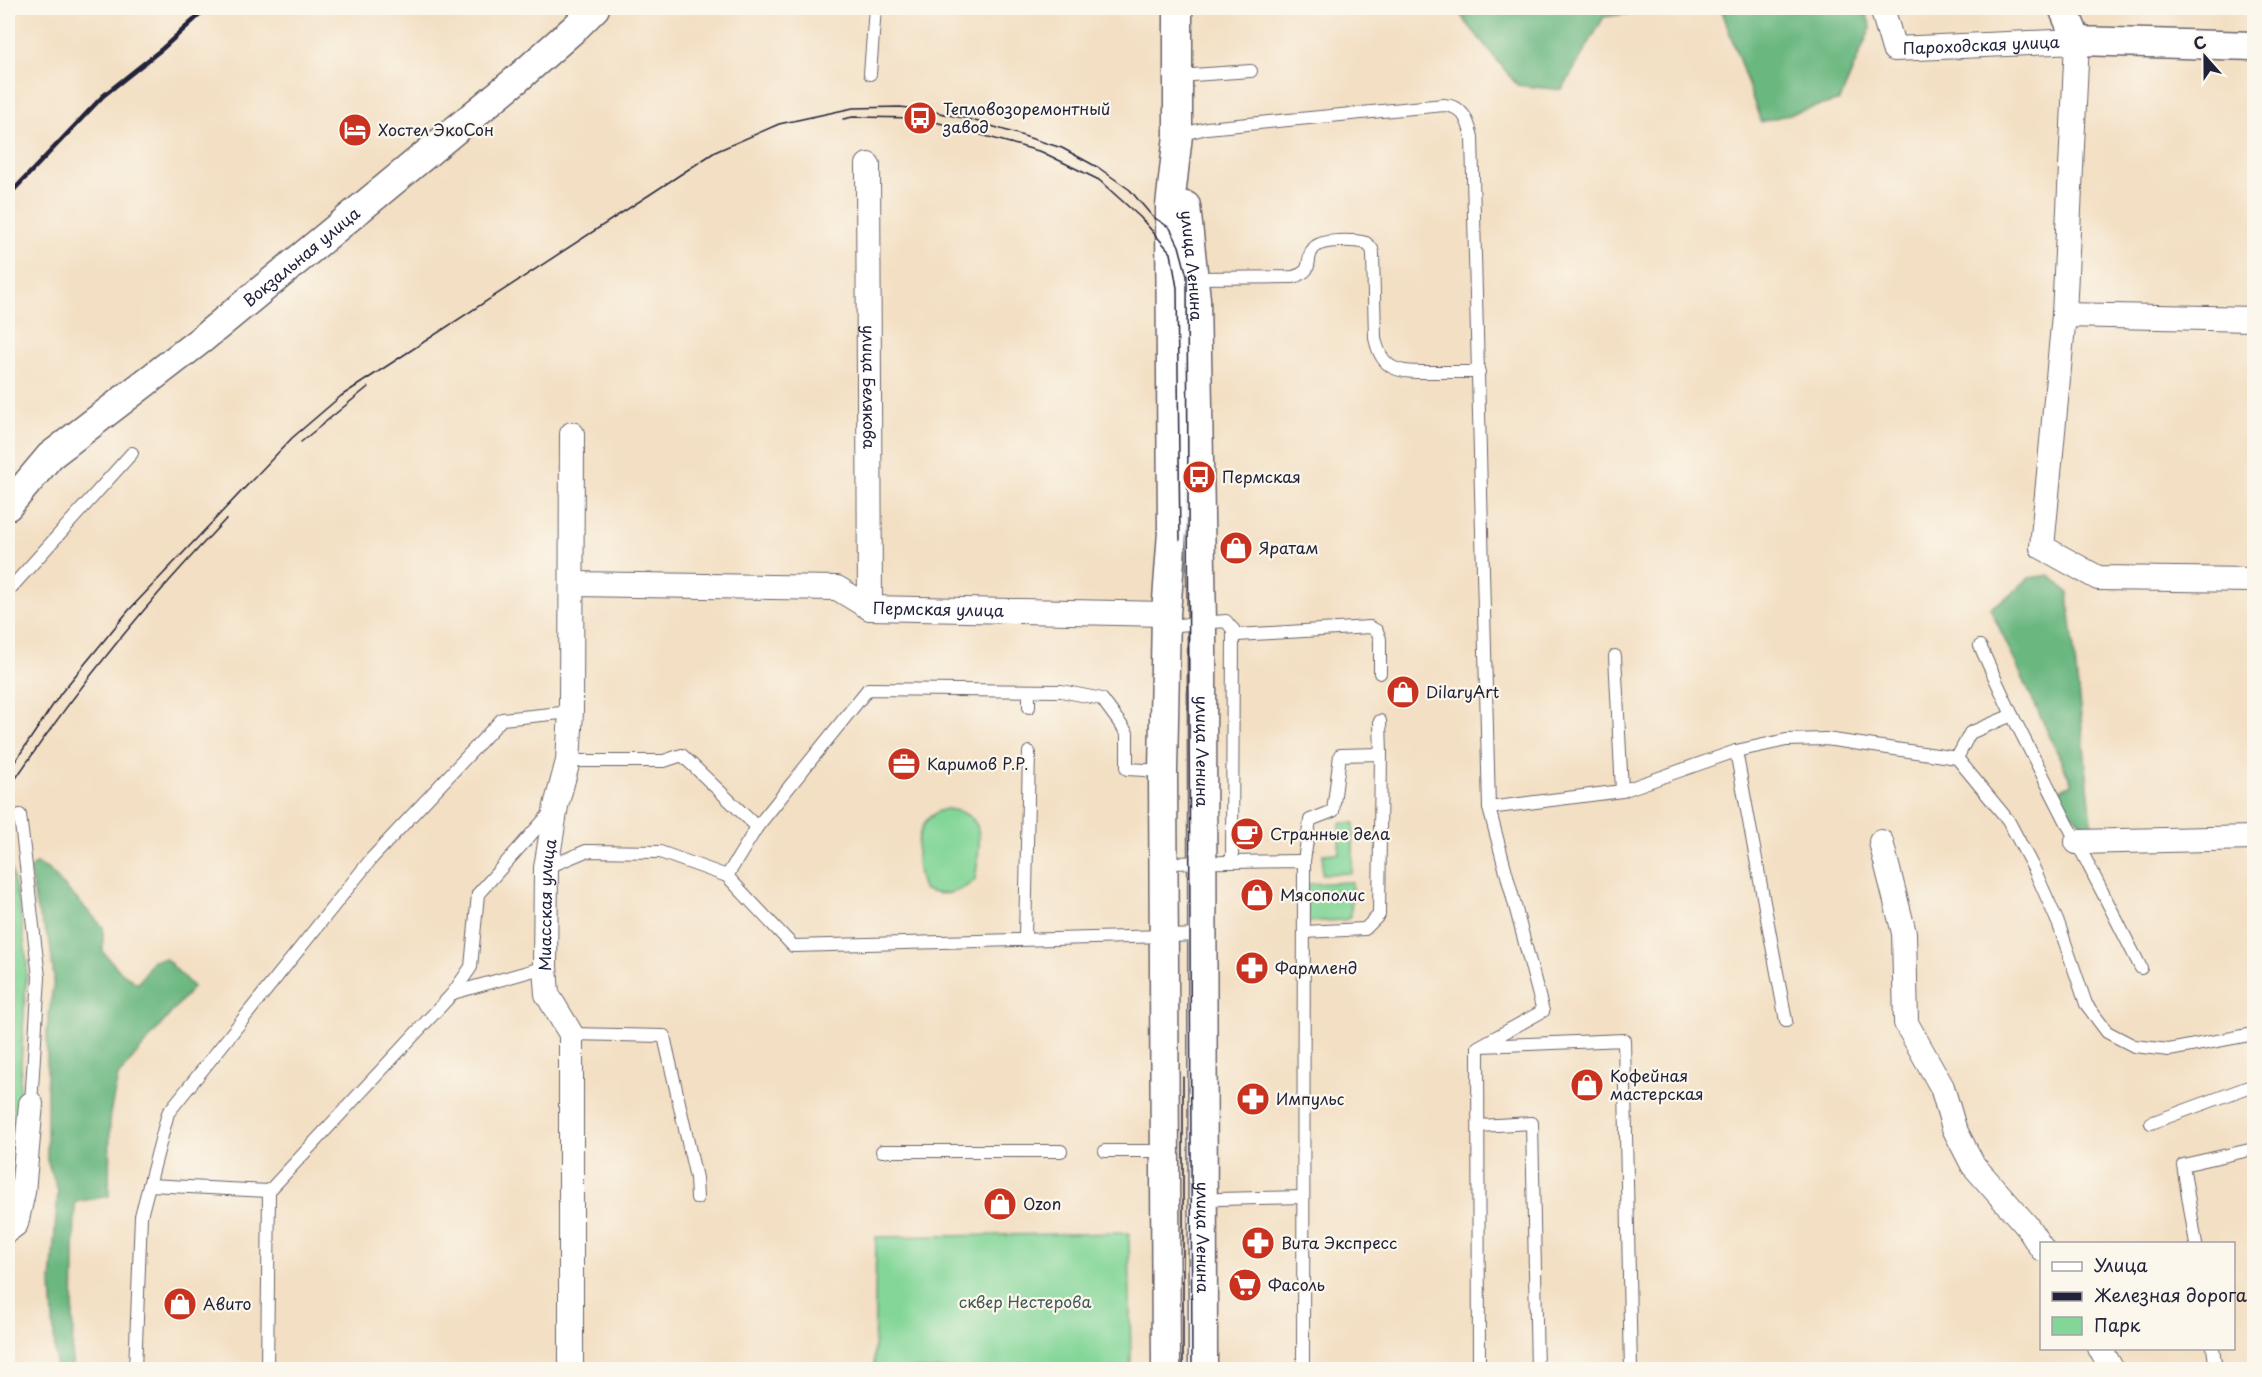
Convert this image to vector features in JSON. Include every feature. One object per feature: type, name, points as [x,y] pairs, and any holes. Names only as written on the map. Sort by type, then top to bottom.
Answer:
[{"type":"street","name":"Вокзальная улица","points":[[8,506],[50,456],[211,331],[516,80],[595,8]]},
{"type":"street","name":"улица Ленина","points":[[1178,8],[1178,135],[1194,278],[1202,623],[1203,1370]]},
{"type":"street","name":"Пароходская улица","points":[[1882,8],[1894,49],[2077,41]]},
{"type":"street","points":[[2062,8],[2077,41],[2064,315],[2042,547],[2098,578],[2254,580]]},
{"type":"street","points":[[2077,41],[2254,46]]},
{"type":"street","name":"улица Ленина","points":[[1166,1370],[1163,771],[1166,620],[1172,532],[1170,206],[1178,135]]},
{"type":"street","name":"улица Белякова","points":[[868,165],[870,608]]},
{"type":"street","points":[[2064,315],[2254,320]]},
{"type":"street","name":"Миасская улица","points":[[571,1370],[571,1034],[548,994],[545,967],[546,868],[556,806],[568,761],[571,712],[572,434]]},
{"type":"street","name":"Пермская улица","points":[[572,584],[837,588],[870,608],[1166,620]]},
{"type":"street","points":[[2077,842],[2254,838]]},
{"type":"street","points":[[1881,842],[1904,933],[1906,1023],[1942,1087],[1954,1128],[1973,1165],[2026,1225],[2040,1246]]},
{"type":"street","points":[[8,1230],[16,1224],[23,1192],[31,1104]]},
{"type":"street","points":[[2101,1350],[2112,1370]]},
{"type":"lane","points":[[870,74],[875,8]]},
{"type":"lane","points":[[1178,76],[1251,71]]},
{"type":"lane","points":[[1178,135],[1207,128],[1444,105],[1456,107],[1466,118],[1472,137],[1489,808],[1543,1011],[1478,1047]]},
{"type":"lane","points":[[1194,278],[1293,277],[1303,273],[1307,268],[1312,249],[1320,243],[1366,243],[1372,249],[1373,254],[1374,338],[1383,360],[1395,370],[1403,372],[1479,372]]},
{"type":"lane","points":[[8,591],[132,453]]},
{"type":"lane","points":[[1166,620],[1202,623],[1227,621],[1237,634],[1370,627],[1377,631],[1380,639],[1380,673]]},
{"type":"lane","points":[[1232,861],[1233,629]]},
{"type":"lane","points":[[1980,646],[2012,715],[2141,968]]},
{"type":"lane","points":[[1615,656],[1622,791]]},
{"type":"lane","points":[[727,876],[757,827],[868,689],[1061,691],[1102,699],[1127,733],[1127,769],[1163,771]]},
{"type":"lane","points":[[1029,691],[1029,707]]},
{"type":"lane","points":[[135,1370],[141,1216],[168,1113],[372,858],[502,719],[571,712]]},
{"type":"lane","points":[[1957,758],[1970,733],[2012,715]]},
{"type":"lane","points":[[1304,932],[1365,929],[1379,915],[1380,721]]},
{"type":"lane","points":[[1489,808],[1622,791],[1736,751],[1786,740],[1826,739],[1957,758],[2008,820],[2019,840],[2059,925],[2086,1004],[2107,1032],[2134,1046],[2169,1050],[2254,1034]]},
{"type":"lane","points":[[1736,751],[1786,1022]]},
{"type":"lane","points":[[1025,938],[1029,752]]},
{"type":"lane","points":[[1303,1370],[1304,861],[1310,820],[1333,811],[1340,755],[1381,754]]},
{"type":"lane","points":[[568,761],[664,761],[682,755],[757,827]]},
{"type":"lane","points":[[267,1370],[269,1191],[453,993],[471,967],[478,894],[556,806]]},
{"type":"lane","points":[[20,815],[39,977],[31,1104]]},
{"type":"lane","points":[[546,868],[586,851],[660,852],[727,876],[793,946],[1203,935]]},
{"type":"lane","points":[[1164,863],[1304,861]]},
{"type":"lane","points":[[453,993],[545,967]]},
{"type":"lane","points":[[571,1034],[664,1036],[696,1178],[697,1197]]},
{"type":"lane","points":[[1478,1047],[1624,1040],[1631,1370]]},
{"type":"lane","points":[[1478,1047],[1479,1370]]},
{"type":"lane","points":[[2151,1123],[2254,1085]]},
{"type":"lane","points":[[1479,1126],[1532,1123],[1537,1370]]},
{"type":"lane","points":[[2196,1242],[2183,1165],[2254,1149]]},
{"type":"lane","points":[[882,1150],[1061,1151]]},
{"type":"lane","points":[[1105,1151],[1165,1151]]},
{"type":"lane","points":[[149,1185],[269,1191]]},
{"type":"lane","points":[[1219,1199],[1304,1197]]},
{"type":"lane","points":[[2213,1350],[2216,1370]]},
{"type":"lane","points":[[1775,1370],[1791,1369]]},
{"type":"green space","points":[[1447,8],[1665,8],[1604,17],[1562,90],[1517,85],[1458,12]]},
{"type":"green space","points":[[1721,8],[1864,8],[1871,27],[1840,100],[1761,122]]},
{"type":"green space","points":[[2050,575],[2068,593],[2093,833],[2068,811],[2056,792],[2072,784],[1990,608],[2010,595],[2029,578]]},
{"type":"green space","points":[[947,809],[967,815],[973,820],[978,829],[979,843],[975,880],[957,891],[944,894],[923,889],[918,870],[917,848],[927,820]]},
{"type":"green space","points":[[1340,823],[1354,823],[1352,873],[1322,874],[1323,854],[1339,853]]},
{"type":"green space","points":[[36,863],[49,870],[103,927],[103,952],[119,970],[138,984],[153,960],[166,959],[193,987],[118,1076],[110,1114],[109,1196],[75,1202],[72,1369],[56,1369],[51,1283],[58,1191],[47,1160],[47,1029],[54,979],[50,943],[36,907],[30,870]]},
{"type":"green space","points":[[11,868],[20,911],[27,964],[10,1216],[8,1183],[8,871]]},
{"type":"green space","points":[[1352,882],[1351,916],[1344,920],[1306,922],[1307,884]]},
{"type":"green space","name":"сквер Нестерова","points":[[1129,1233],[1131,1369],[874,1369],[876,1237]]},
{"type":"tram line","points":[[8,772],[61,693],[129,610],[292,438],[341,396],[715,152],[779,124],[853,108],[900,107],[972,120],[1062,148],[1099,168],[1130,190],[1152,216],[1170,228],[1179,246],[1187,276],[1192,1370]]},
{"type":"tram line","points":[[843,119],[853,117],[920,118],[1042,152],[1099,180],[1140,217],[1171,253],[1177,288],[1180,540]]},
{"type":"tram line","points":[[301,442],[368,387]]},
{"type":"tram line","points":[[8,790],[32,754],[111,650],[167,583],[226,519]]},
{"type":"tram line","points":[[1183,1077],[1183,1370]]},
{"type":"railway","points":[[8,196],[103,96],[162,49],[207,8]]},
{"type":"place","name":"Тепловозоремонтный завод","points":[[920,118]]},
{"type":"place","name":"Хостел ЭкоСон","points":[[355,130]]},
{"type":"place","name":"Пермская","points":[[1199,477]]},
{"type":"place","name":"Яратам","points":[[1236,548]]},
{"type":"place","name":"DilaryArt","points":[[1403,692]]},
{"type":"place","name":"Каримов Р.Р.","points":[[904,764]]},
{"type":"place","name":"Странные дела","points":[[1247,834]]},
{"type":"place","name":"Мясополис","points":[[1257,895]]},
{"type":"place","name":"Фармленд","points":[[1252,968]]},
{"type":"place","name":"Кофейная мастерская","points":[[1587,1085]]},
{"type":"place","name":"Импульс","points":[[1253,1099]]},
{"type":"place","name":"Ozon","points":[[1000,1204]]},
{"type":"place","name":"Вита Экспресс","points":[[1258,1243]]},
{"type":"place","name":"Фасоль","points":[[1245,1285]]},
{"type":"place","name":"Авито","points":[[180,1304]]}]
